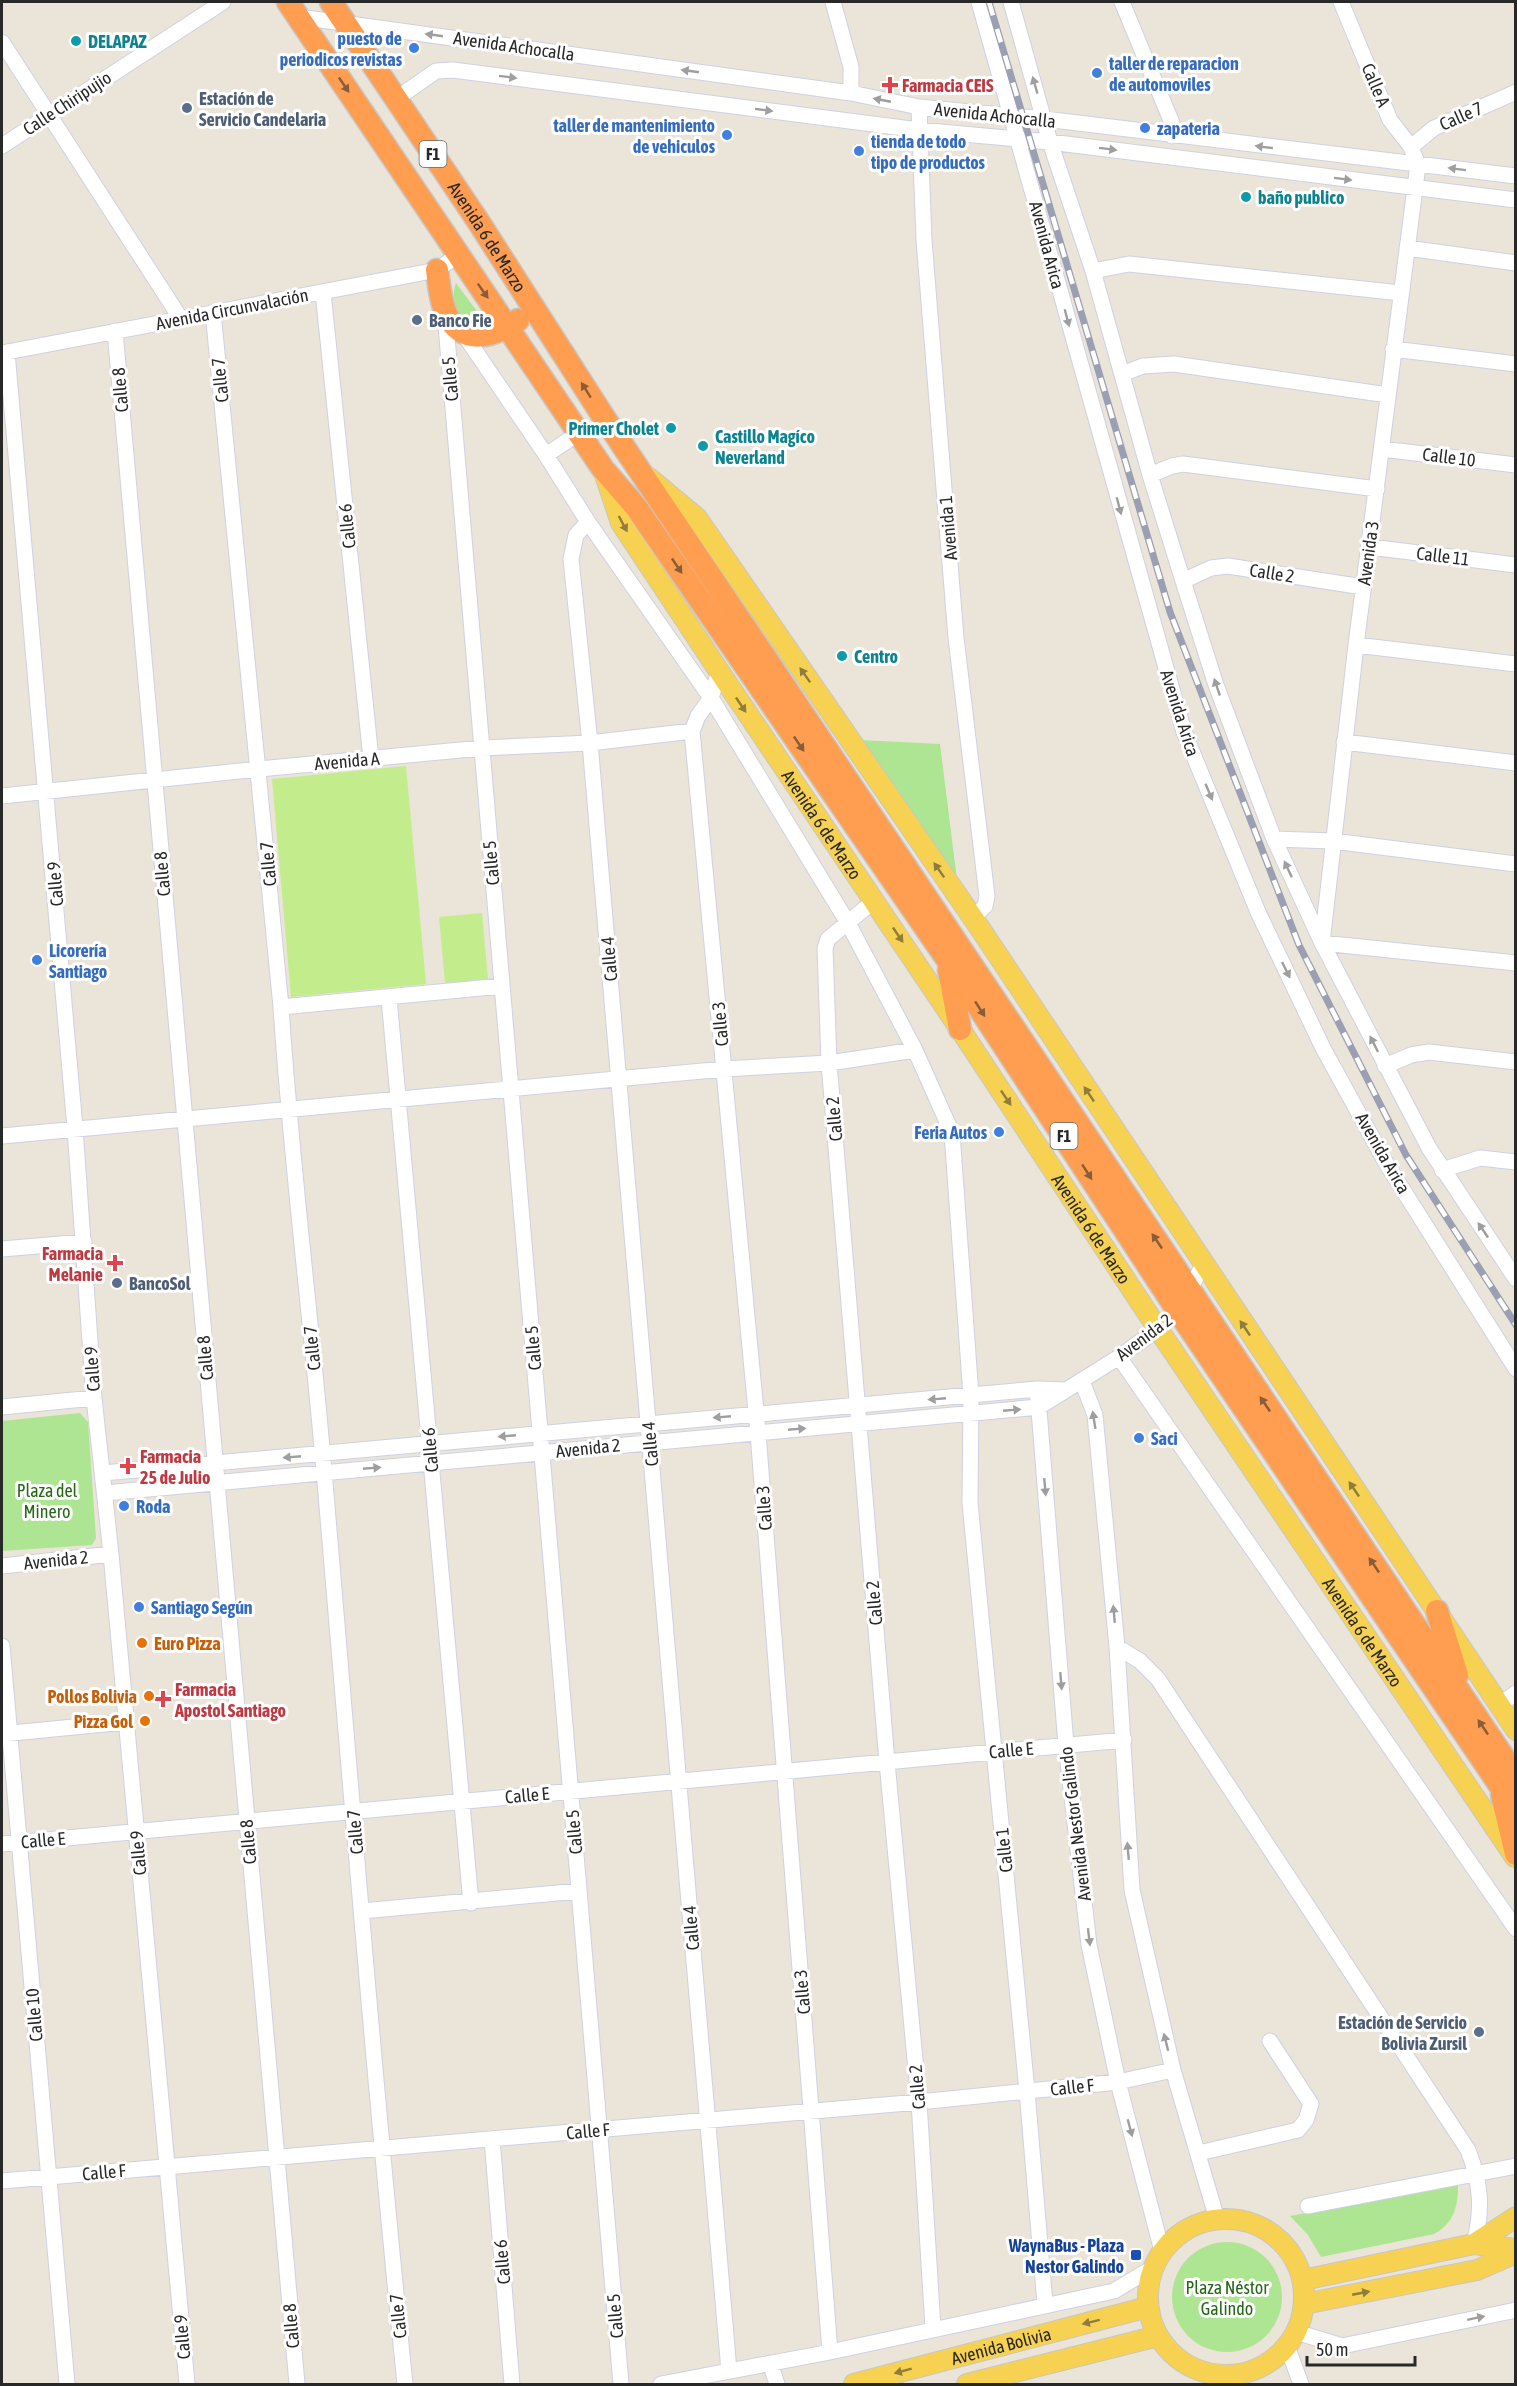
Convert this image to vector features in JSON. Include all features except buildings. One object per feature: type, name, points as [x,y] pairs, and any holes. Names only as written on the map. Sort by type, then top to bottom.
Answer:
[{"type":"highway","name":"Avenida 6 de Marzo","points":[[331,2],[642,473],[1466,1702],[1507,1780],[1515,1809]]},
{"type":"highway","name":"Avenida 6 de Marzo","points":[[294,9],[603,469],[636,507],[947,959],[1179,1311],[1507,1780]]},
{"type":"highway","points":[[437,270],[444,311],[461,330],[474,335],[488,336],[508,327],[534,308]]},
{"type":"highway","points":[[947,959],[960,1029]]},
{"type":"highway","points":[[1437,1611],[1466,1702]]},
{"type":"highway","points":[[1507,1780],[1515,1856]]},
{"type":"main road","name":"Avenida 6 de Marzo","points":[[603,469],[621,523],[875,900],[1158,1329],[1515,1856]]},
{"type":"main road","name":"Avenida 6 de Marzo","points":[[642,473],[697,518],[972,918],[1515,1730]]},
{"type":"main road","points":[[1303,2280],[1474,2244],[1515,2217]]},
{"type":"main road","points":[[1217,2219],[1240,2220],[1262,2227],[1281,2241],[1295,2259],[1303,2280],[1304,2304],[1292,2339],[1276,2357],[1255,2370],[1220,2380],[1183,2363],[1168,2351],[1158,2336],[1148,2307],[1149,2284],[1158,2259],[1190,2228],[1217,2219]]},
{"type":"main road","points":[[1474,2244],[1515,2251]]},
{"type":"main road","points":[[1304,2304],[1477,2270],[1515,2251]]},
{"type":"main road","name":"Avenida Bolivia","points":[[854,2385],[1148,2307]]},
{"type":"main road","name":"Avenida Bolivia","points":[[967,2385],[1003,2380],[1158,2336]]},
{"type":"street","name":"Calle Chiripujio","points":[[2,146],[223,2]]},
{"type":"street","points":[[833,2],[851,67],[851,93]]},
{"type":"street","name":"Avenida Arica","points":[[979,2],[1184,732],[1258,912],[1323,1048],[1386,1162],[1515,1369]]},
{"type":"street","name":"Avenida Arica","points":[[1011,2],[1050,141],[1093,271],[1150,475],[1183,581],[1216,685],[1274,839],[1322,943],[1385,1066],[1442,1170],[1510,1263],[1515,1279]]},
{"type":"street","points":[[1122,2],[1172,123],[1172,136]]},
{"type":"street","name":"Calle A","points":[[1341,2],[1390,120],[1411,147],[1418,165]]},
{"type":"street","name":"Avenida Achocalla","points":[[294,9],[344,22],[851,93],[919,107],[1045,119],[1515,176]]},
{"type":"street","points":[[2,42],[181,319]]},
{"type":"street","name":"Avenida Achocalla","points":[[396,99],[436,71],[453,70],[919,130],[1050,141],[1515,200]]},
{"type":"street","name":"Calle 7","points":[[1411,147],[1434,128],[1515,92]]},
{"type":"street","name":"Avenida 1","points":[[919,107],[924,240],[956,638],[987,896],[984,906],[972,918]]},
{"type":"street","name":"Avenida 3","points":[[1322,943],[1363,587],[1418,165]]},
{"type":"street","points":[[1407,248],[1515,263]]},
{"type":"street","name":"Avenida Circunvalación","points":[[4,353],[437,270],[458,255]]},
{"type":"street","points":[[1093,271],[1129,264],[1401,293]]},
{"type":"street","name":"Calle 6","points":[[322,292],[371,759]]},
{"type":"street","name":"Calle 5","points":[[444,311],[621,2385]]},
{"type":"street","name":"Calle 7","points":[[213,312],[259,769],[281,1007],[287,1108],[324,1473],[381,2147],[405,2385]]},
{"type":"street","name":"Calle 1","points":[[461,330],[546,455],[588,522],[711,698],[848,923],[915,1050],[952,1133],[971,1396],[970,1503],[1027,2091],[1045,2304]]},
{"type":"street","name":"Calle 8","points":[[115,331],[215,1483],[297,2385]]},
{"type":"street","points":[[1394,349],[1515,364]]},
{"type":"street","name":"Calle 9","points":[[4,353],[47,792],[84,1242],[94,1398],[111,1554],[187,2385]]},
{"type":"street","points":[[1122,374],[1143,366],[1174,364],[1388,395]]},
{"type":"street","points":[[546,455],[579,433]]},
{"type":"street","name":"Calle 10","points":[[1382,449],[1515,465]]},
{"type":"street","points":[[1150,475],[1183,464],[1377,489]]},
{"type":"street","name":"Calle 4","points":[[588,522],[576,535],[571,559],[590,743],[729,2371]]},
{"type":"street","name":"Calle 11","points":[[1370,547],[1515,565]]},
{"type":"street","name":"Calle 2","points":[[1183,581],[1211,568],[1228,566],[1363,587]]},
{"type":"street","points":[[1356,645],[1515,664]]},
{"type":"street","points":[[692,731],[698,716],[711,698],[719,671]]},
{"type":"street","name":"Avenida A","points":[[2,796],[259,769],[482,748],[590,743],[692,731]]},
{"type":"street","name":"Calle 3","points":[[692,731],[759,1432],[783,1771],[813,2111],[830,2352]]},
{"type":"street","points":[[1344,742],[1515,763]]},
{"type":"street","points":[[1274,839],[1333,841],[1515,864]]},
{"type":"street","name":"Calle 2","points":[[875,900],[828,939],[825,948],[829,1063],[887,1762],[919,2102],[933,2328]]},
{"type":"street","points":[[1322,943],[1515,963]]},
{"type":"street","points":[[281,1007],[502,986]]},
{"type":"street","name":"Calle 6","points":[[389,998],[471,1903]]},
{"type":"street","points":[[2,1136],[724,1069],[829,1063],[915,1050]]},
{"type":"street","points":[[1385,1066],[1411,1055],[1429,1052],[1515,1062]]},
{"type":"street","points":[[1442,1170],[1480,1158],[1515,1162]]},
{"type":"street","points":[[2,1249],[84,1242]]},
{"type":"street","name":"Avenida 2","points":[[105,1493],[1039,1407],[1119,1358],[1179,1311],[1203,1265]]},
{"type":"street","points":[[1119,1358],[1515,1929]]},
{"type":"street","points":[[1082,1381],[1095,1415],[1117,1647],[1132,1890],[1173,2070],[1217,2219]]},
{"type":"street","name":"Avenida 2","points":[[103,1473],[1037,1389],[1066,1390]]},
{"type":"street","name":"Avenida Nestor Galindo","points":[[1037,1389],[1066,1745],[1089,1945],[1158,2259]]},
{"type":"street","points":[[2,1407],[94,1398]]},
{"type":"street","name":"Avenida 2","points":[[2,1566],[111,1554]]},
{"type":"street","name":"Calle 10","points":[[2,1646],[5,1734],[19,1842],[67,2385]]},
{"type":"street","points":[[1117,1647],[1140,1661],[1158,1679],[1468,2150],[1475,2173],[1481,2214],[1474,2244]]},
{"type":"street","points":[[1499,1705],[1515,1694]]},
{"type":"street","points":[[5,1734],[125,1722]]},
{"type":"street","name":"Calle E","points":[[2,1844],[1124,1740]]},
{"type":"street","points":[[362,1911],[471,1903],[579,1891]]},
{"type":"street","points":[[1199,2153],[1298,2130],[1306,2120],[1311,2104],[1270,2041]]},
{"type":"street","name":"Calle F","points":[[2,2181],[919,2102],[1118,2082],[1173,2070]]},
{"type":"street","name":"Calle 6","points":[[492,2139],[512,2385]]},
{"type":"street","points":[[1308,2206],[1515,2166]]},
{"type":"street","points":[[661,2385],[830,2352],[933,2328],[1114,2291],[1158,2259]]},
{"type":"street","points":[[1301,2385],[1292,2339],[1342,2346],[1515,2310]]},
{"type":"street","points":[[770,2363],[777,2385]]},
{"type":"green space","points":[[456,283],[487,325],[471,322],[460,313],[454,299]]},
{"type":"green space","points":[[860,740],[940,744],[957,880]]},
{"type":"green space","points":[[406,766],[426,984],[291,997],[272,779]]},
{"type":"green space","points":[[482,913],[488,979],[445,983],[439,917]]},
{"type":"green space","name":"Plaza del Minero","points":[[80,1413],[88,1422],[96,1538],[92,1545],[2,1551],[2,1421]]},
{"type":"green space","points":[[1458,2185],[1454,2214],[1441,2230],[1434,2234],[1321,2257],[1308,2235],[1290,2216]]},
{"type":"green space","name":"Plaza Néstor Galindo","points":[[1227,2242],[1248,2246],[1266,2258],[1278,2276],[1282,2297],[1278,2318],[1266,2336],[1248,2348],[1227,2352],[1206,2348],[1188,2336],[1176,2318],[1172,2297],[1176,2276],[1188,2258],[1206,2246]]},
{"type":"railway","points":[[989,2],[1170,612],[1299,945],[1406,1155],[1516,1325]]},
{"type":"place","name":"DELAPAZ","points":[[76,41]]},
{"type":"place","name":"puesto de periodicos revistas","points":[[414,48]]},
{"type":"place","name":"taller de reparacion de automoviles","points":[[1097,73]]},
{"type":"place","name":"Farmacia CEIS","points":[[890,85]]},
{"type":"place","name":"Estación de Servicio Candelaria","points":[[187,108]]},
{"type":"place","name":"zapateria","points":[[1145,128]]},
{"type":"place","name":"taller de mantenimiento de vehiculos","points":[[727,135]]},
{"type":"place","name":"tienda de todo tipo de productos","points":[[859,151]]},
{"type":"place","name":"baño publico","points":[[1246,197]]},
{"type":"place","name":"Banco Fie","points":[[417,320]]},
{"type":"place","name":"Primer Cholet","points":[[671,428]]},
{"type":"place","name":"Castillo Magíco Neverland","points":[[703,446]]},
{"type":"place","name":"Centro","points":[[842,656]]},
{"type":"place","name":"Licorería Santiago","points":[[37,960]]},
{"type":"place","name":"Feria Autos","points":[[999,1132]]},
{"type":"place","name":"Farmacia Melanie","points":[[115,1263]]},
{"type":"place","name":"BancoSol","points":[[117,1283]]},
{"type":"place","name":"Saci","points":[[1139,1438]]},
{"type":"place","name":"Farmacia 25 de Julio","points":[[128,1466]]},
{"type":"place","name":"Roda","points":[[124,1506]]},
{"type":"place","name":"Santiago Según","points":[[139,1607]]},
{"type":"place","name":"Euro Pizza","points":[[142,1643]]},
{"type":"place","name":"Pollos Bolivia","points":[[149,1696]]},
{"type":"place","name":"Farmacia Apostol Santiago","points":[[163,1699]]},
{"type":"place","name":"Pizza Gol","points":[[145,1721]]},
{"type":"place","name":"Estación de Servicio Bolivia Zursil","points":[[1479,2032]]},
{"type":"place","name":"WaynaBus - Plaza Nestor Galindo","points":[[1136,2255]]}]
